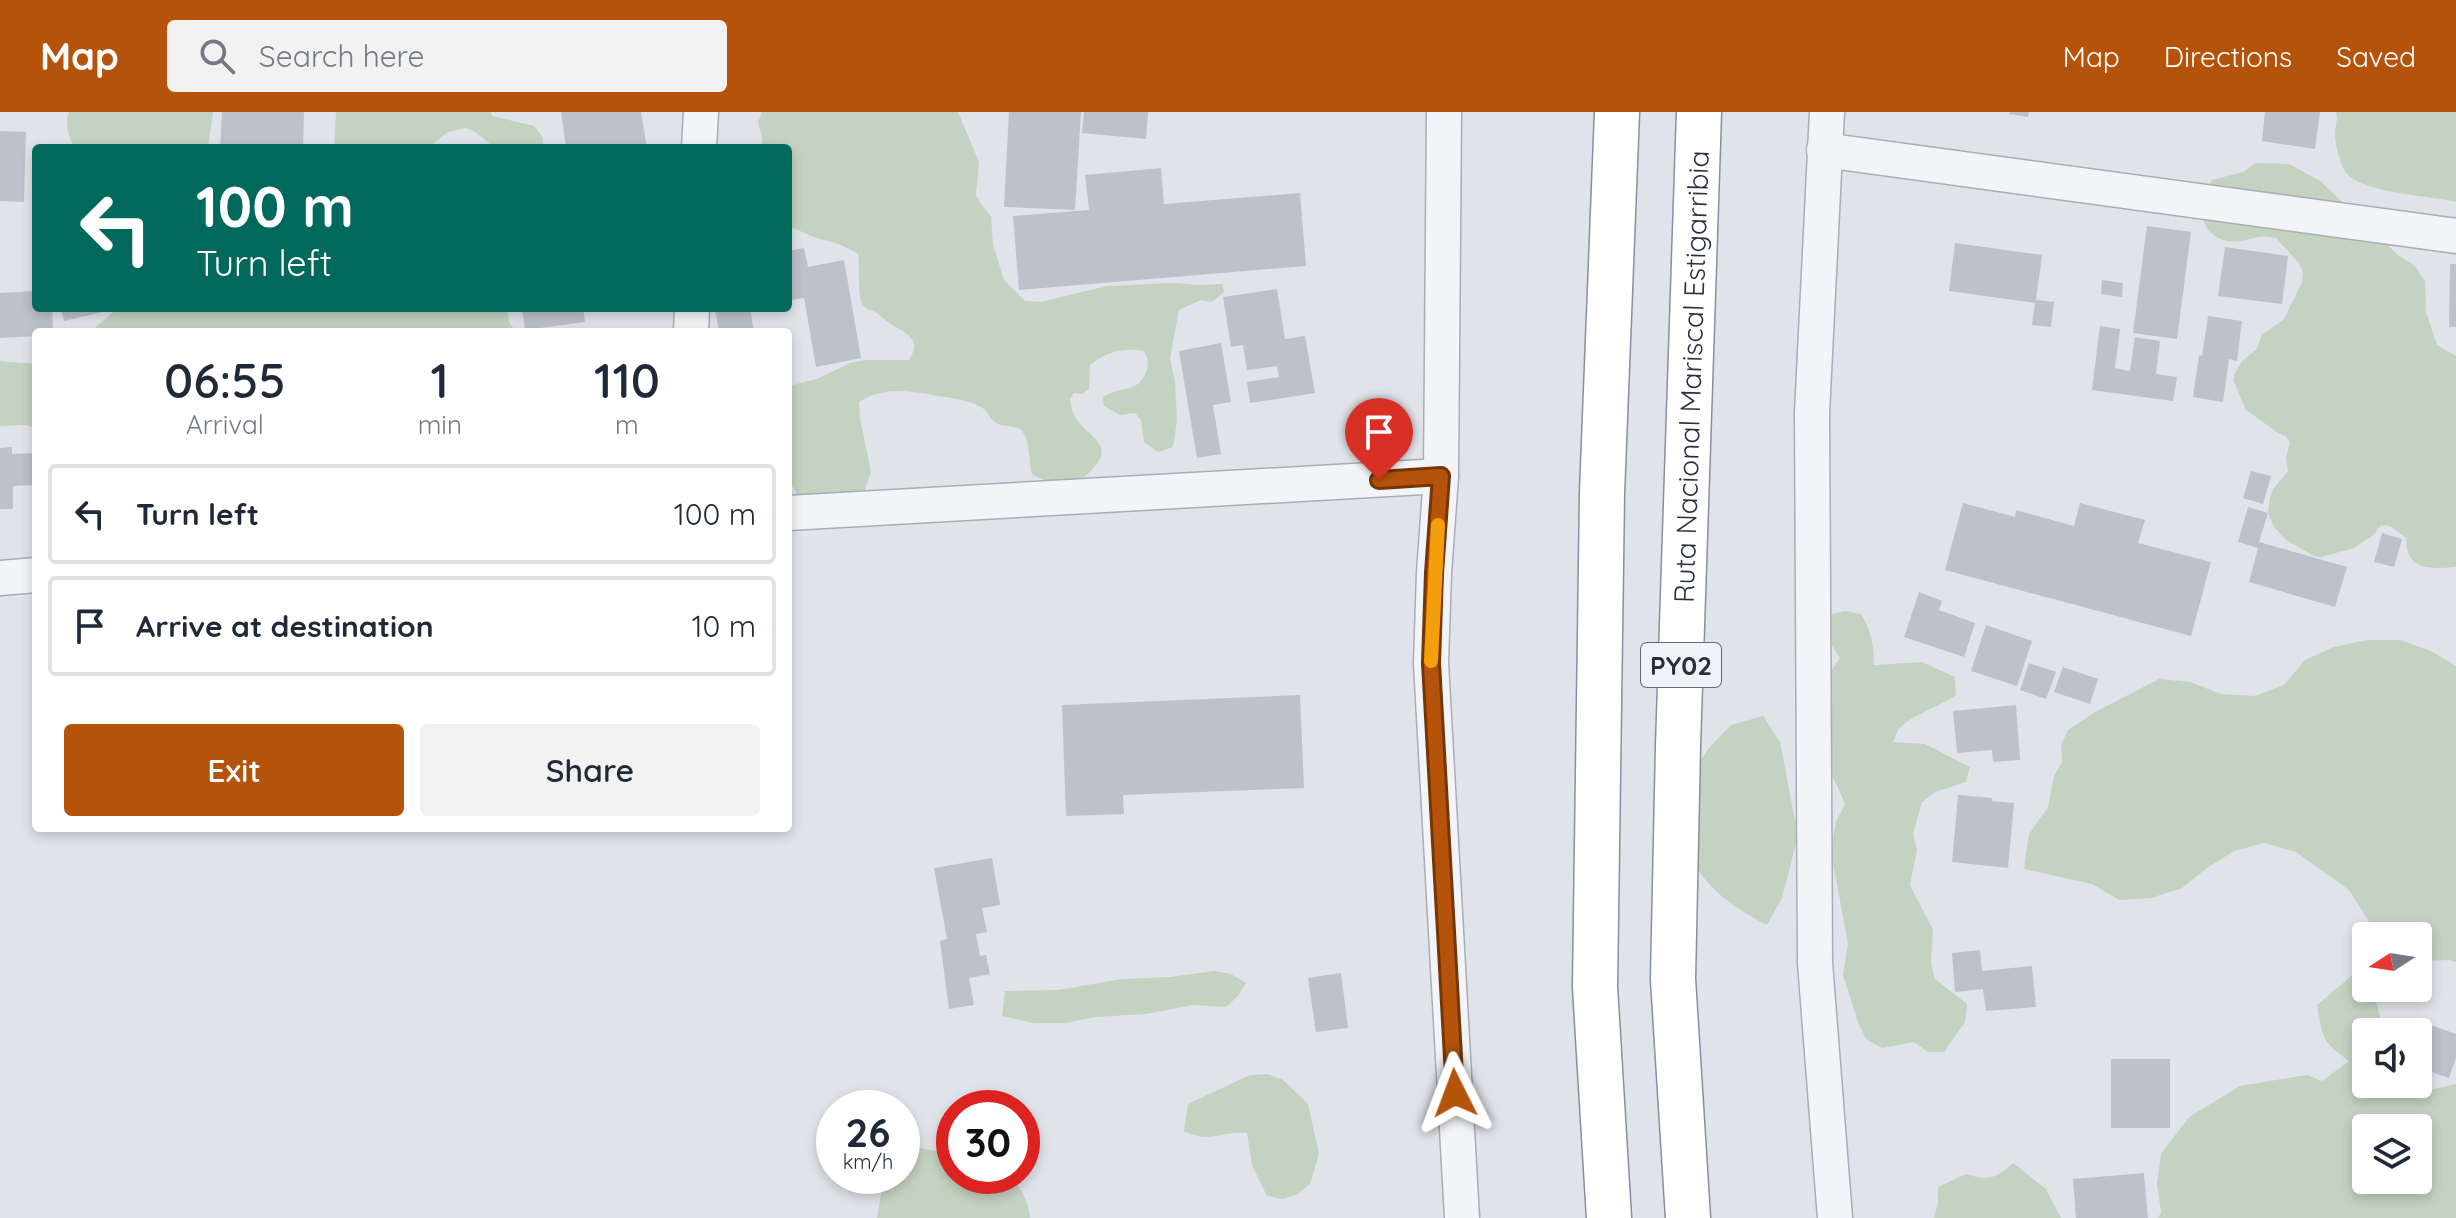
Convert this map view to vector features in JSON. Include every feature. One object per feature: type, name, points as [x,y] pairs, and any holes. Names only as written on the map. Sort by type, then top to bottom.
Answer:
[{"type":"highway","name":"PY02","points":[[1609,1218],[1595,987],[1602,493],[1617,112]]},
{"type":"highway","name":"Ruta Nacional Mariscal Estigarribia","points":[[1688,1218],[1673,979],[1699,112]]},
{"type":"street","points":[[699,144],[701,112]]},
{"type":"street","points":[[1444,112],[1441,476],[1431,663],[1462,1218]]},
{"type":"street","points":[[1827,112],[1812,413],[1815,963],[1835,1218]]},
{"type":"street","points":[[1824,150],[2456,236]]},
{"type":"street","points":[[792,513],[1441,476]]},
{"type":"street","points":[[0,578],[32,575]]},
{"type":"green space","points":[[69,112],[213,112],[209,144],[72,144],[67,126]]},
{"type":"green space","points":[[336,112],[491,112],[492,116],[534,126],[542,136],[543,144],[490,144],[466,128],[448,132],[432,144],[334,144]]},
{"type":"green space","points":[[762,112],[958,112],[979,162],[976,195],[991,216],[993,245],[1004,280],[1025,301],[1041,302],[1107,286],[1222,284],[1224,292],[1212,302],[1201,300],[1179,310],[1170,358],[1177,421],[1173,447],[1158,452],[1144,442],[1141,420],[1135,413],[1120,415],[1104,406],[1103,397],[1134,386],[1143,378],[1148,365],[1144,351],[1122,350],[1090,365],[1089,389],[1082,394],[1074,393],[1070,399],[1075,417],[1096,440],[1102,452],[1088,474],[1061,483],[1043,480],[1032,474],[1028,446],[1022,431],[998,424],[981,407],[965,401],[907,391],[888,392],[859,402],[871,472],[862,498],[811,517],[792,486],[792,385],[817,379],[850,363],[909,360],[914,346],[906,333],[863,305],[859,289],[858,254],[792,228],[792,144],[761,144],[758,122]]},
{"type":"green space","points":[[2336,112],[2456,112],[2456,202],[2377,188],[2350,177],[2343,168],[2337,150]]},
{"type":"green space","points":[[2256,163],[2289,164],[2320,181],[2398,255],[2414,265],[2425,281],[2426,312],[2437,345],[2456,356],[2456,567],[2429,567],[2415,562],[2407,549],[2406,538],[2390,526],[2381,525],[2373,535],[2354,548],[2321,557],[2286,540],[2274,527],[2268,513],[2270,497],[2288,471],[2286,458],[2290,442],[2246,410],[2233,380],[2243,360],[2256,350],[2262,335],[2284,319],[2302,282],[2303,273],[2299,263],[2276,238],[2227,241],[2217,237],[2205,224],[2202,207],[2212,180],[2243,172]]},
{"type":"green space","points":[[113,312],[508,312],[513,328],[95,328]]},
{"type":"green space","points":[[0,361],[32,364],[32,427],[0,426]]},
{"type":"green space","points":[[1845,611],[1861,614],[1871,638],[1874,665],[1922,662],[1955,677],[1956,695],[1902,725],[1893,742],[1925,744],[1970,767],[1966,782],[1935,792],[1922,802],[1913,834],[1917,850],[1910,885],[1933,930],[1931,963],[1935,979],[1967,1004],[1965,1022],[1944,1052],[1928,1052],[1914,1042],[1882,1048],[1866,1039],[1843,975],[1848,944],[1831,852],[1836,821],[1845,805],[1821,746],[1814,669],[1831,671],[1840,658],[1830,642],[1828,615]]},
{"type":"green space","points":[[2367,640],[2400,640],[2431,651],[2456,666],[2456,962],[2432,961],[2432,922],[2369,922],[2349,890],[2296,852],[2264,843],[2234,851],[2182,888],[2151,898],[2119,900],[2092,884],[2024,869],[2029,834],[2048,807],[2054,776],[2062,762],[2061,745],[2068,730],[2095,712],[2159,679],[2190,682],[2221,694],[2255,696],[2284,685],[2305,660],[2334,647]]},
{"type":"green space","points":[[1763,716],[1780,742],[1798,836],[1782,898],[1767,925],[1724,898],[1698,869],[1687,844],[1678,796],[1708,749],[1731,725]]},
{"type":"green space","points":[[1214,971],[1231,974],[1246,983],[1226,1007],[1193,1005],[1066,1023],[1034,1023],[1002,1016],[1005,991],[1058,990],[1122,979]]},
{"type":"green space","points":[[2352,976],[2352,1002],[2376,1002],[2380,1018],[2352,1018],[2352,1098],[2432,1098],[2432,1089],[2456,1084],[2456,1218],[2158,1218],[2161,1212],[2157,1184],[2161,1154],[2189,1117],[2240,1086],[2307,1075],[2322,1081],[2349,1061],[2325,1038],[2317,1005]]},
{"type":"green space","points":[[1268,1074],[1283,1080],[1308,1104],[1319,1154],[1310,1184],[1298,1194],[1283,1199],[1267,1196],[1252,1165],[1247,1133],[1201,1137],[1184,1131],[1188,1104],[1250,1075]]},
{"type":"green space","points":[[920,1148],[936,1151],[936,1194],[1023,1194],[1030,1218],[877,1218],[881,1194],[920,1194]]},
{"type":"green space","points":[[2013,1163],[2046,1189],[2061,1218],[1934,1218],[1938,1187],[1966,1174],[1991,1177]]},
{"type":"building","points":[[222,112],[304,112],[303,144],[220,144]]},
{"type":"building","points":[[561,112],[641,112],[646,144],[565,144]]},
{"type":"building","points":[[1009,112],[1081,112],[1075,210],[1004,207]]},
{"type":"building","points":[[1084,112],[1148,112],[1146,139],[1082,133]]},
{"type":"building","points":[[2010,112],[2029,112],[2028,117]]},
{"type":"building","points":[[2265,112],[2320,112],[2315,149],[2262,141]]},
{"type":"building","points":[[0,131],[26,132],[24,202],[0,201]]},
{"type":"building","points":[[1161,168],[1164,204],[1300,193],[1306,266],[1019,290],[1013,216],[1089,210],[1085,175]]},
{"type":"building","points":[[2147,226],[2191,232],[2177,339],[2133,333]]},
{"type":"building","points":[[1955,243],[2042,255],[2036,300],[2054,302],[2051,327],[2032,325],[2035,303],[1949,291]]},
{"type":"building","points":[[2225,247],[2288,256],[2282,304],[2218,296]]},
{"type":"building","points":[[804,248],[808,267],[844,260],[861,358],[816,367],[804,298],[792,300],[792,250]]},
{"type":"building","points":[[2450,264],[2456,264],[2456,327],[2449,327]]},
{"type":"building","points":[[2102,280],[2123,283],[2122,297],[2101,294]]},
{"type":"building","points":[[1277,289],[1285,339],[1305,336],[1315,393],[1250,403],[1247,382],[1279,377],[1277,366],[1247,370],[1243,345],[1231,347],[1223,297]]},
{"type":"building","points":[[32,291],[32,312],[52,312],[53,328],[32,328],[32,336],[0,338],[0,293]]},
{"type":"building","points":[[62,312],[103,312],[64,321]]},
{"type":"building","points":[[523,312],[584,312],[585,322],[525,328]]},
{"type":"building","points":[[716,312],[751,312],[753,328],[718,328]]},
{"type":"building","points":[[2208,316],[2242,321],[2237,361],[2229,359],[2223,402],[2193,397]]},
{"type":"building","points":[[2100,326],[2120,329],[2115,368],[2130,371],[2135,337],[2160,341],[2156,374],[2177,377],[2173,401],[2092,390]]},
{"type":"building","points":[[1221,343],[1231,402],[1213,405],[1221,454],[1197,458],[1179,351]]},
{"type":"building","points":[[12,447],[12,454],[32,453],[32,485],[13,486],[13,509],[0,509],[0,448]]},
{"type":"building","points":[[2251,471],[2271,476],[2263,504],[2243,498]]},
{"type":"building","points":[[1963,503],[2015,517],[2016,510],[2074,526],[2080,503],[2145,520],[2138,543],[2211,562],[2191,636],[1945,570]]},
{"type":"building","points":[[2248,507],[2268,513],[2259,542],[2347,567],[2335,607],[2249,582],[2258,548],[2238,542]]},
{"type":"building","points":[[2382,533],[2402,539],[2394,567],[2374,562]]},
{"type":"building","points":[[1919,592],[1942,601],[1939,610],[1975,623],[1964,657],[1904,637]]},
{"type":"building","points":[[1986,625],[2032,641],[2017,686],[1971,671]]},
{"type":"building","points":[[2029,663],[2056,672],[2046,699],[2020,690]]},
{"type":"building","points":[[2063,667],[2098,679],[2090,704],[2054,692]]},
{"type":"building","points":[[1300,695],[1304,788],[1123,795],[1124,814],[1066,816],[1062,705]]},
{"type":"building","points":[[2016,705],[2020,760],[1993,762],[1992,750],[1957,753],[1953,711]]},
{"type":"building","points":[[1958,795],[2014,803],[2008,868],[1952,862]]},
{"type":"building","points":[[992,858],[1000,905],[982,908],[987,932],[976,934],[980,956],[986,955],[990,974],[969,978],[974,1005],[949,1009],[940,941],[947,939],[934,868]]},
{"type":"building","points":[[1980,950],[1982,971],[2032,966],[2036,1007],[1986,1011],[1983,989],[1955,992],[1952,953]]},
{"type":"building","points":[[1341,973],[1348,1028],[1316,1032],[1308,978]]},
{"type":"building","points":[[2432,1025],[2456,1034],[2456,1058],[2449,1078],[2432,1072]]},
{"type":"building","points":[[2111,1059],[2170,1059],[2170,1128],[2111,1128]]},
{"type":"building","points":[[2144,1173],[2148,1218],[2076,1218],[2073,1179]]},
{"type":"slow traffic","points":[[1431,661],[1438,525]]},
{"type":"route","points":[[1379,480],[1441,476],[1431,663],[1455,1093]]}]
